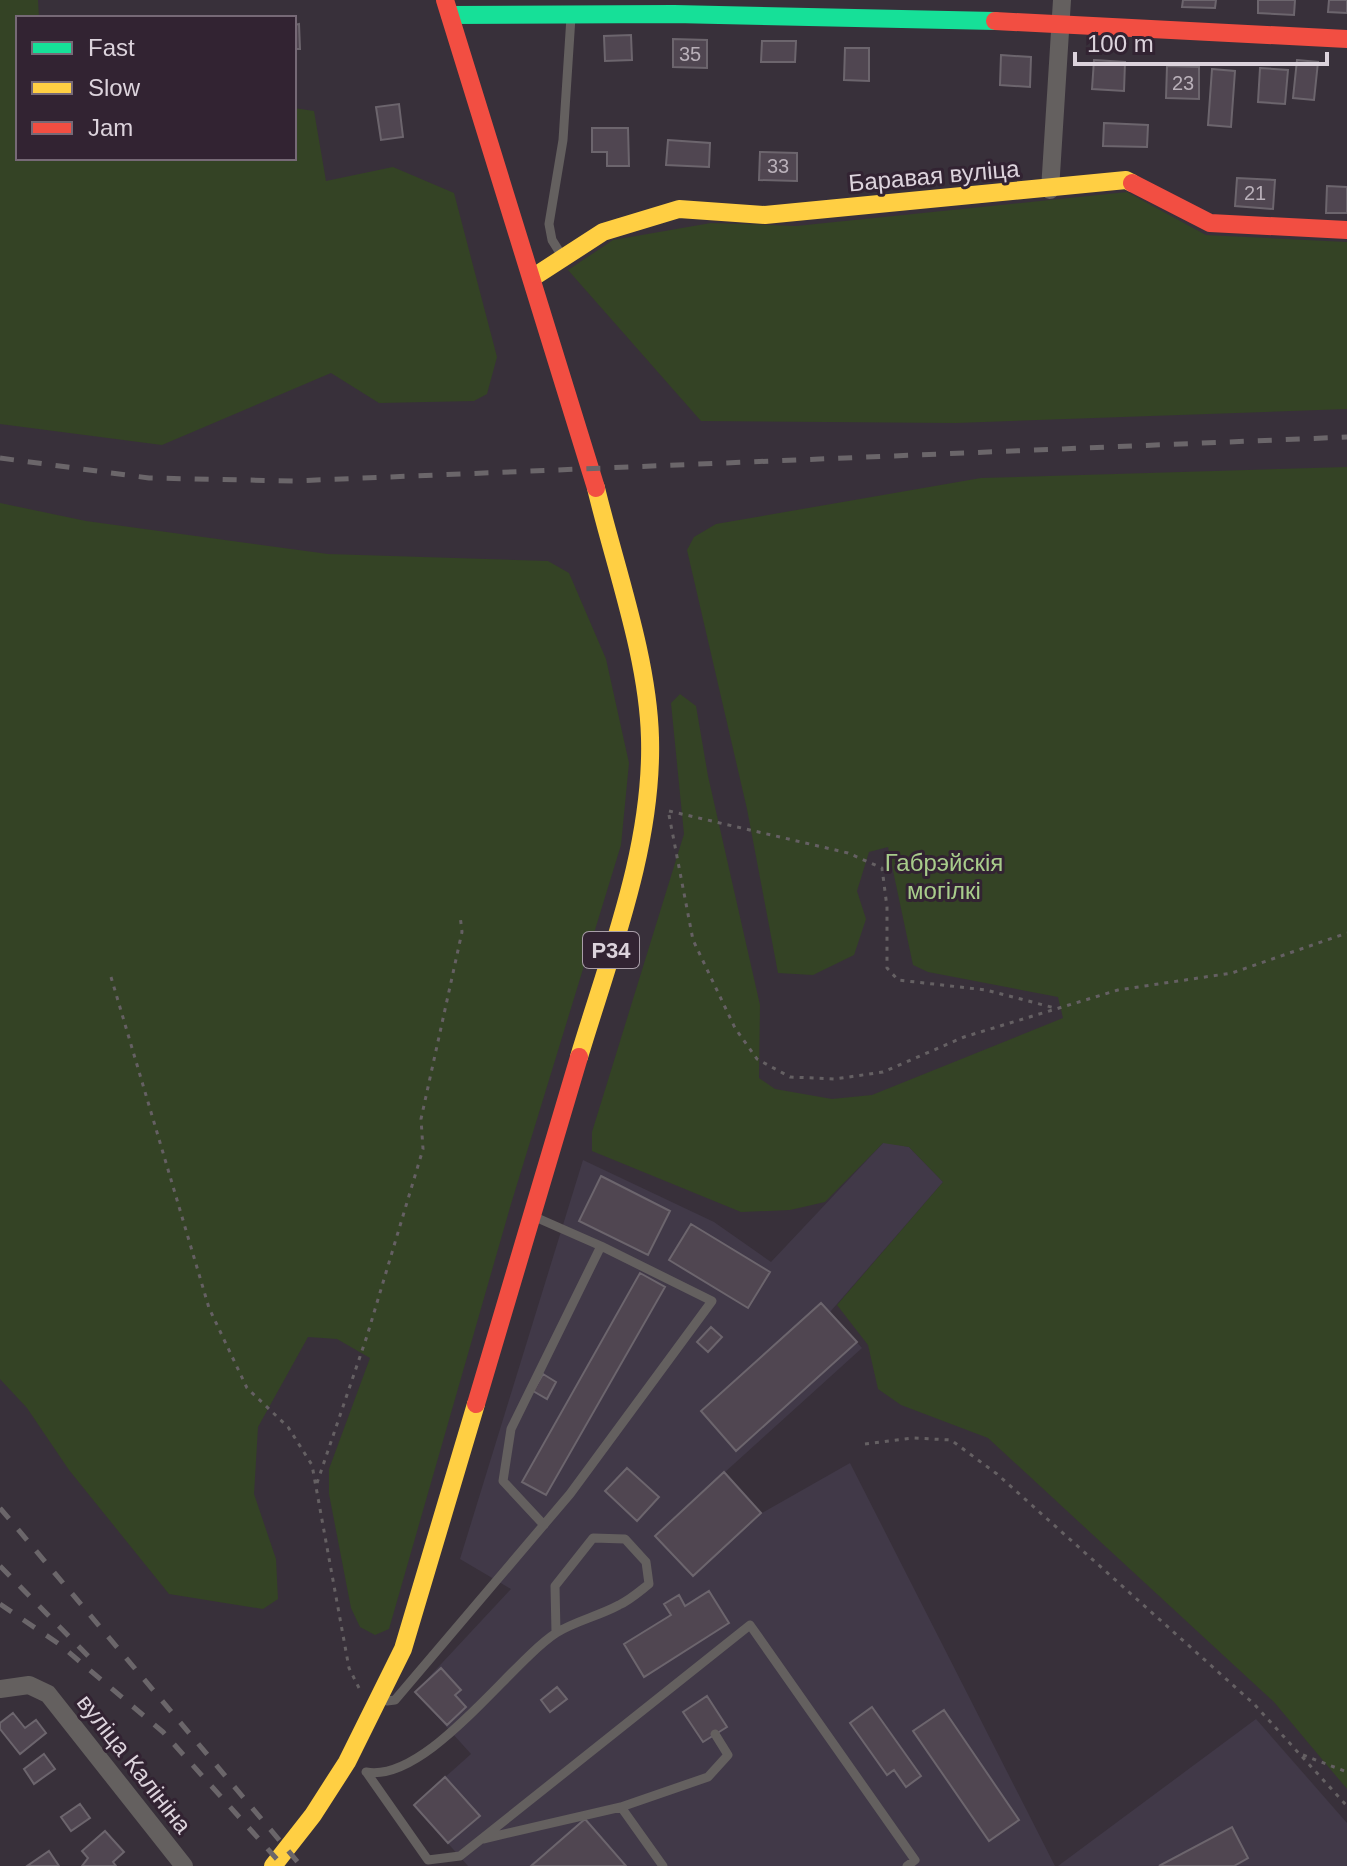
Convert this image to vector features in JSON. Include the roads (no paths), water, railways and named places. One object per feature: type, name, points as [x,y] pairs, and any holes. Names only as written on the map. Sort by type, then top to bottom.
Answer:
[{"type":"main road","points":[[447,8],[1061,21],[1347,39]]},
{"type":"main road","name":"Р34","points":[[273,1866],[318,1811],[349,1763],[403,1649],[626,899],[647,804],[650,734],[639,662],[591,470],[447,8]]},
{"type":"main road","name":"Баравая вуліца","points":[[532,278],[603,232],[679,209],[765,215],[1050,190],[1126,180],[1210,223],[1347,230]]},
{"type":"street","points":[[1050,190],[1062,0]]},
{"type":"street","name":"вуліца Калініна","points":[[0,1689],[29,1685],[48,1694],[184,1866]]},
{"type":"lane","points":[[562,256],[552,240],[549,224],[563,140],[571,13]]},
{"type":"lane","points":[[380,1702],[395,1700],[570,1494],[712,1301],[533,1216]]},
{"type":"lane","points":[[544,1525],[503,1481],[511,1429],[601,1246]]},
{"type":"lane","points":[[349,1763],[367,1773],[383,1775],[453,1732],[556,1633],[621,1604],[649,1584],[646,1562],[625,1539],[593,1538],[555,1586],[556,1633]]},
{"type":"lane","points":[[367,1773],[428,1863],[460,1856],[750,1625],[915,1860],[907,1866]]},
{"type":"lane","points":[[480,1840],[621,1807],[708,1777],[728,1755],[715,1734]]},
{"type":"lane","points":[[621,1807],[663,1866]]},
{"type":"railway","points":[[0,458],[149,478],[293,481],[1347,437]]},
{"type":"railway","points":[[0,1508],[301,1866]]},
{"type":"railway","points":[[0,1566],[90,1658]]},
{"type":"railway","points":[[0,1604],[59,1644],[163,1732],[283,1866]]},
{"type":"park label","name":"Габрэйскія могілкі","points":[[944,877]]}]
